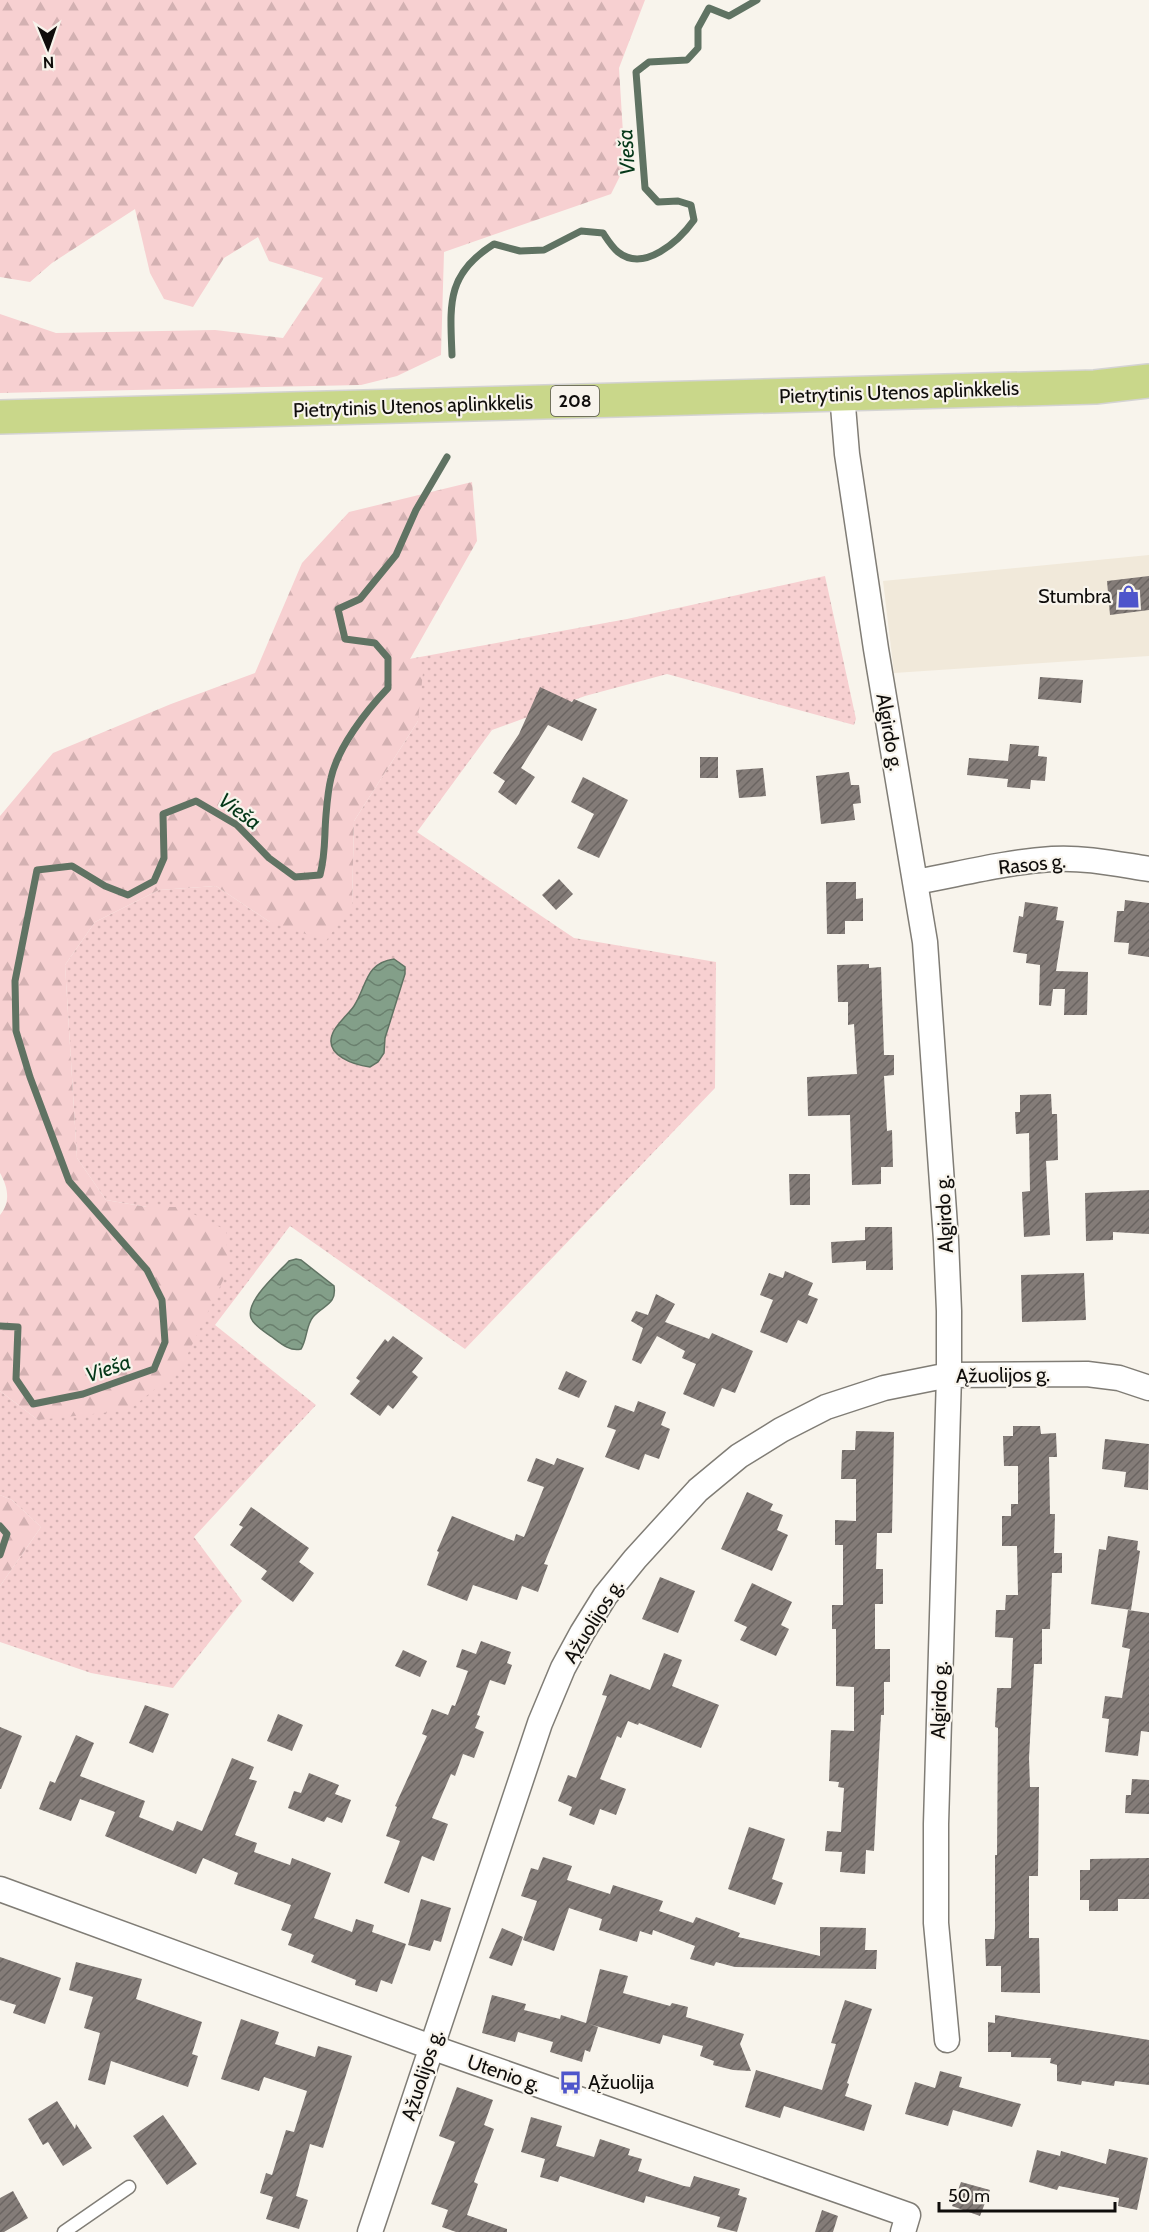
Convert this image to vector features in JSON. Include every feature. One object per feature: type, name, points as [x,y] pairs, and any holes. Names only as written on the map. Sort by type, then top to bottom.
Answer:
[{"type":"highway","name":"Pietrytinis Utenos aplinkkelis","points":[[0,417],[1095,387],[1149,381]]},
{"type":"street","name":"Algirdo g.","points":[[842,394],[850,477],[926,953],[940,1130],[949,1299],[949,1375],[936,1824],[936,1923],[947,2040]]},
{"type":"street","name":"Rasos g.","points":[[915,882],[1053,859],[1084,859],[1149,869]]},
{"type":"street","name":"Ąžuolijos g.","points":[[370,2232],[540,1723],[563,1668],[605,1596],[635,1559],[699,1490],[739,1456],[781,1430],[826,1407],[884,1388],[949,1375],[1087,1374],[1119,1378],[1149,1388]]},
{"type":"street","name":"Utenio g.","points":[[0,1889],[905,2223]]},
{"type":"lane","points":[[64,2232],[129,2187]]},
{"type":"shaded area","points":[[1149,555],[1149,656],[894,673],[883,581]]},
{"type":"green space","points":[[0,0],[645,0],[619,68],[625,166],[611,194],[444,252],[441,355],[397,376],[361,385],[0,393],[0,314],[56,333],[215,330],[283,338],[323,278],[269,261],[258,237],[224,258],[193,307],[164,299],[150,273],[135,209],[52,263],[30,282],[0,277]]},
{"type":"green space","points":[[472,482],[477,541],[410,659],[423,672],[418,721],[354,821],[352,904],[326,941],[270,922],[216,886],[159,890],[95,922],[65,965],[77,1158],[106,1200],[147,1207],[179,1207],[226,1230],[228,1270],[181,1368],[129,1410],[38,1420],[0,1391],[0,1215],[6,1205],[7,1194],[0,1173],[0,816],[53,753],[171,704],[255,673],[302,563],[349,512]]},
{"type":"green space","points":[[825,576],[856,719],[854,725],[667,674],[585,696],[492,730],[417,832],[574,938],[716,962],[715,1088],[465,1349],[290,1226],[215,1325],[316,1405],[194,1537],[242,1601],[173,1688],[91,1673],[0,1642],[0,1586],[41,1527],[12,1500],[0,1495],[0,1391],[38,1420],[179,1207],[147,1207],[106,1200],[77,1158],[65,965],[95,922],[159,890],[216,886],[270,922],[352,904],[354,821],[418,721],[409,659],[627,619]]},
{"type":"green space","points":[[0,1495],[12,1500],[41,1527],[0,1586]]},
{"type":"water","points":[[394,959],[405,967],[405,974],[385,1038],[384,1053],[378,1062],[370,1067],[350,1062],[333,1049],[332,1035],[354,1006],[372,970],[384,961]]},
{"type":"water","points":[[301,1260],[334,1286],[331,1301],[311,1320],[303,1345],[297,1350],[285,1346],[260,1329],[252,1321],[250,1311],[257,1296],[264,1288],[289,1261]]},
{"type":"building","name":"Stumbra","points":[[1149,576],[1149,610],[1110,615],[1107,581]]},
{"type":"building","points":[[1040,677],[1083,680],[1081,703],[1038,699]]},
{"type":"building","points":[[540,687],[572,702],[574,699],[597,709],[582,741],[548,725],[521,768],[535,777],[516,805],[498,792],[505,781],[493,773],[519,734]]},
{"type":"building","points":[[1010,744],[1039,746],[1038,756],[1047,757],[1045,781],[1031,780],[1030,789],[1007,787],[1008,779],[967,775],[969,758],[1008,761]]},
{"type":"building","points":[[700,757],[718,757],[718,778],[700,778]]},
{"type":"building","points":[[763,768],[766,796],[739,798],[736,770]]},
{"type":"building","points":[[849,772],[851,785],[859,785],[861,803],[853,804],[855,820],[821,824],[816,776]]},
{"type":"building","points":[[583,777],[628,800],[599,858],[577,848],[594,814],[571,802]]},
{"type":"building","points":[[559,879],[573,894],[556,910],[542,895]]},
{"type":"building","points":[[826,882],[856,882],[856,899],[863,898],[863,921],[845,921],[845,934],[827,934]]},
{"type":"building","points":[[1125,900],[1149,903],[1149,957],[1128,954],[1129,943],[1114,942],[1117,911],[1124,911]]},
{"type":"building","points":[[1025,902],[1058,907],[1056,920],[1064,921],[1056,971],[1088,972],[1087,1015],[1064,1015],[1065,989],[1053,989],[1051,1006],[1039,1005],[1040,965],[1026,963],[1027,954],[1013,952],[1019,916],[1023,917]]},
{"type":"building","points":[[869,964],[869,968],[881,967],[884,1055],[894,1055],[894,1075],[884,1076],[887,1131],[892,1130],[893,1167],[881,1167],[881,1184],[852,1185],[850,1115],[808,1116],[807,1077],[857,1074],[854,1024],[848,1025],[848,1002],[838,1002],[837,965]]},
{"type":"building","points":[[1051,1094],[1052,1114],[1057,1114],[1058,1160],[1046,1161],[1050,1235],[1024,1237],[1022,1192],[1030,1191],[1029,1133],[1016,1134],[1015,1112],[1020,1112],[1020,1095]]},
{"type":"building","points":[[789,1174],[810,1174],[810,1205],[790,1205]]},
{"type":"building","points":[[1149,1190],[1149,1234],[1113,1232],[1113,1240],[1086,1241],[1085,1193]]},
{"type":"building","points":[[865,1227],[892,1227],[893,1270],[866,1270],[866,1261],[832,1263],[831,1242],[865,1240]]},
{"type":"building","points":[[785,1271],[813,1283],[808,1295],[818,1299],[807,1324],[798,1320],[787,1343],[760,1332],[773,1300],[760,1295],[769,1273],[783,1278]]},
{"type":"building","points":[[1084,1273],[1086,1320],[1022,1322],[1021,1275]]},
{"type":"building","points":[[656,1294],[675,1304],[665,1322],[709,1339],[712,1333],[753,1351],[735,1393],[722,1388],[714,1407],[683,1394],[696,1364],[682,1358],[685,1351],[657,1336],[641,1364],[632,1360],[643,1328],[631,1321],[636,1311],[648,1315]]},
{"type":"building","points":[[393,1336],[423,1358],[412,1372],[418,1377],[393,1409],[388,1405],[380,1416],[350,1394],[360,1381],[356,1378],[385,1339],[388,1342]]},
{"type":"building","points":[[566,1371],[587,1381],[579,1398],[558,1389]]},
{"type":"building","points":[[638,1401],[666,1412],[661,1425],[670,1429],[659,1459],[645,1454],[639,1470],[605,1457],[616,1430],[607,1427],[615,1405],[634,1412]]},
{"type":"building","points":[[1013,1426],[1040,1426],[1041,1434],[1056,1433],[1057,1457],[1049,1457],[1050,1514],[1055,1514],[1054,1553],[1062,1553],[1062,1573],[1052,1573],[1050,1629],[1042,1629],[1042,1664],[1034,1664],[1029,1758],[1030,1787],[1039,1787],[1038,1876],[1029,1876],[1029,1938],[1039,1938],[1040,1993],[1001,1992],[1001,1966],[986,1966],[985,1939],[994,1939],[995,1929],[997,1688],[1011,1688],[1013,1638],[995,1637],[996,1610],[1005,1610],[1006,1595],[1018,1595],[1017,1546],[1002,1546],[1002,1516],[1011,1516],[1011,1504],[1018,1504],[1018,1466],[1004,1466],[1003,1436],[1013,1436]]},
{"type":"building","points":[[856,1431],[894,1432],[892,1533],[877,1533],[876,1569],[883,1569],[883,1604],[875,1604],[875,1649],[890,1649],[890,1682],[884,1682],[884,1715],[881,1715],[874,1851],[866,1850],[865,1874],[840,1872],[842,1852],[825,1851],[827,1831],[841,1832],[844,1788],[838,1787],[839,1782],[829,1781],[831,1730],[854,1731],[854,1687],[836,1686],[836,1629],[832,1629],[832,1605],[843,1605],[843,1545],[835,1545],[835,1520],[856,1521],[856,1479],[841,1479],[842,1450],[855,1450]]},
{"type":"building","points":[[1105,1439],[1149,1444],[1148,1490],[1124,1487],[1126,1472],[1102,1469]]},
{"type":"building","points":[[536,1458],[554,1465],[557,1458],[584,1468],[544,1564],[548,1565],[538,1592],[522,1586],[517,1600],[473,1585],[467,1601],[427,1585],[439,1552],[437,1551],[452,1516],[514,1541],[516,1534],[524,1537],[544,1487],[527,1481]]},
{"type":"building","points":[[747,1492],[773,1504],[770,1510],[783,1515],[777,1530],[788,1535],[772,1571],[721,1549]]},
{"type":"building","points":[[251,1507],[309,1548],[299,1562],[314,1573],[293,1602],[261,1579],[267,1571],[230,1545],[243,1527],[239,1525]]},
{"type":"building","points":[[1108,1536],[1138,1541],[1137,1550],[1140,1551],[1131,1610],[1091,1604],[1099,1549],[1106,1550]]},
{"type":"building","points":[[660,1577],[695,1591],[678,1633],[642,1619]]},
{"type":"building","points":[[752,1583],[792,1602],[781,1625],[789,1629],[776,1656],[740,1640],[747,1627],[734,1621]]},
{"type":"building","points":[[1128,1610],[1149,1613],[1149,1732],[1141,1731],[1138,1756],[1105,1752],[1109,1719],[1102,1718],[1105,1696],[1122,1698],[1130,1649],[1122,1647]]},
{"type":"building","points":[[481,1641],[511,1652],[507,1663],[512,1665],[505,1685],[490,1680],[477,1715],[480,1716],[475,1728],[484,1732],[474,1758],[463,1754],[455,1776],[451,1774],[432,1818],[448,1824],[434,1861],[422,1856],[409,1893],[384,1883],[400,1841],[386,1836],[397,1807],[395,1806],[427,1736],[422,1734],[432,1709],[448,1715],[452,1705],[455,1706],[468,1671],[456,1667],[462,1649],[476,1654]]},
{"type":"building","points":[[403,1650],[427,1661],[420,1677],[395,1666]]},
{"type":"building","points":[[664,1653],[682,1660],[672,1686],[719,1705],[701,1748],[639,1723],[638,1725],[628,1721],[621,1738],[617,1736],[600,1779],[626,1789],[616,1815],[600,1809],[594,1825],[569,1815],[572,1807],[558,1801],[568,1775],[576,1778],[607,1696],[602,1695],[610,1674],[650,1690]]},
{"type":"building","points":[[145,1705],[169,1714],[153,1753],[129,1743]]},
{"type":"building","points":[[278,1714],[303,1725],[292,1751],[267,1741]]},
{"type":"building","points":[[0,1727],[22,1736],[1,1789],[0,1789]]},
{"type":"building","points":[[76,1735],[94,1743],[80,1776],[145,1801],[139,1817],[173,1831],[177,1821],[202,1831],[232,1758],[254,1767],[249,1779],[257,1781],[235,1835],[257,1843],[254,1852],[290,1865],[292,1858],[331,1873],[314,1918],[352,1932],[356,1919],[374,1925],[372,1932],[406,1944],[392,1984],[381,1980],[377,1992],[355,1985],[356,1980],[311,1962],[314,1955],[288,1945],[292,1934],[281,1930],[291,1905],[234,1884],[238,1873],[203,1858],[196,1874],[105,1836],[115,1812],[80,1799],[71,1821],[39,1809],[50,1781],[55,1783]]},
{"type":"building","points":[[309,1773],[339,1785],[335,1794],[351,1800],[342,1823],[327,1817],[324,1822],[288,1808],[294,1791],[301,1793]]},
{"type":"building","points":[[1132,1779],[1149,1780],[1149,1814],[1125,1813],[1126,1795],[1131,1795]]},
{"type":"building","points":[[749,1827],[785,1839],[772,1879],[783,1883],[775,1905],[728,1889]]},
{"type":"building","points":[[543,1857],[572,1866],[567,1880],[610,1894],[613,1885],[663,1901],[659,1911],[693,1923],[696,1917],[740,1933],[738,1937],[820,1956],[820,1927],[866,1928],[865,1950],[877,1950],[876,1969],[735,1967],[716,1962],[714,1966],[690,1959],[695,1946],[653,1930],[652,1935],[640,1931],[637,1942],[599,1930],[602,1919],[569,1908],[554,1951],[523,1940],[537,1901],[521,1896],[531,1868],[538,1870]]},
{"type":"building","points":[[1149,1858],[1149,1899],[1118,1899],[1118,1911],[1089,1911],[1089,1900],[1080,1900],[1080,1870],[1090,1870],[1090,1859]]},
{"type":"building","points":[[421,1899],[451,1908],[441,1942],[434,1940],[430,1951],[408,1945]]},
{"type":"building","points":[[502,1928],[523,1937],[512,1966],[489,1958]]},
{"type":"building","points":[[0,1957],[61,1978],[45,2024],[13,2013],[16,2005],[0,2000]]},
{"type":"building","points":[[76,1962],[142,1979],[136,1999],[202,2022],[192,2054],[198,2056],[188,2087],[111,2061],[105,2085],[88,2080],[100,2033],[84,2028],[93,1997],[69,1990]]},
{"type":"building","points":[[600,1969],[628,1976],[623,1993],[670,2006],[672,2003],[688,2007],[686,2017],[744,2034],[740,2044],[751,2071],[733,2070],[713,2065],[714,2061],[700,2056],[703,2046],[663,2035],[660,2044],[589,2024],[598,2027],[590,2052],[585,2050],[582,2062],[550,2052],[553,2042],[518,2032],[515,2042],[482,2033],[492,1995],[526,2004],[524,2010],[560,2019],[561,2015],[586,2023]]},
{"type":"building","points":[[845,2000],[872,2009],[847,2083],[849,2084],[845,2096],[872,2105],[864,2131],[784,2106],[780,2118],[745,2107],[756,2070],[822,2090],[836,2044],[831,2043]]},
{"type":"building","points":[[995,2015],[1149,2040],[1149,2085],[1115,2081],[1114,2086],[1082,2081],[1081,2085],[1057,2081],[1057,2065],[1050,2063],[1051,2058],[1011,2057],[1011,2052],[988,2052],[988,2022],[995,2023]]},
{"type":"building","points":[[241,2019],[279,2032],[275,2044],[315,2057],[318,2046],[352,2056],[323,2148],[310,2144],[296,2196],[308,2200],[299,2229],[266,2219],[273,2197],[260,2193],[266,2173],[272,2175],[286,2130],[294,2132],[307,2091],[264,2077],[259,2091],[221,2079]]},
{"type":"building","points":[[940,2071],[962,2077],[959,2087],[1021,2104],[1012,2127],[953,2110],[948,2126],[905,2114],[915,2082],[935,2088]]},
{"type":"building","points":[[457,2087],[493,2100],[484,2125],[494,2129],[474,2182],[478,2184],[467,2215],[507,2229],[507,2232],[456,2232],[442,2227],[448,2210],[431,2204],[455,2142],[439,2136]]},
{"type":"building","points":[[57,2101],[75,2129],[76,2124],[92,2148],[63,2166],[48,2142],[43,2145],[28,2119]]},
{"type":"building","points":[[163,2115],[197,2164],[167,2185],[133,2136]]},
{"type":"building","points":[[531,2117],[562,2126],[556,2146],[594,2157],[600,2139],[630,2149],[628,2155],[642,2159],[638,2171],[684,2186],[690,2187],[694,2176],[740,2189],[738,2195],[747,2198],[737,2232],[717,2227],[720,2217],[646,2196],[644,2203],[560,2176],[558,2182],[540,2177],[545,2159],[521,2152]]},
{"type":"building","points":[[1109,2149],[1148,2158],[1137,2210],[1118,2206],[1119,2198],[1059,2186],[1057,2190],[1029,2182],[1037,2150],[1060,2156],[1061,2151],[1106,2164]]},
{"type":"building","points":[[961,2182],[990,2190],[980,2216],[952,2206]]},
{"type":"building","points":[[13,2191],[28,2218],[0,2232],[0,2198]]},
{"type":"building","points":[[822,2210],[838,2216],[833,2232],[815,2232]]},
{"type":"waterway","name":"Vieša","points":[[452,355],[451,320],[454,292],[467,267],[478,255],[494,244],[520,251],[544,250],[581,231],[603,233],[618,252],[628,258],[639,259],[650,257],[670,245],[694,220],[691,205],[678,201],[658,202],[645,188],[636,72],[649,62],[687,60],[698,48],[698,28],[709,8],[729,16],[757,0]]},
{"type":"waterway","name":"Vieša","points":[[0,1326],[18,1327],[16,1379],[33,1404],[83,1394],[154,1369],[165,1342],[162,1300],[147,1270],[69,1181],[30,1077],[16,1031],[15,981],[37,870],[72,866],[105,886],[128,895],[154,881],[164,858],[163,814],[196,801],[237,825],[269,858],[295,877],[320,875],[328,792],[335,766],[354,730],[388,688],[388,658],[375,643],[345,639],[338,609],[360,599],[396,555],[416,510],[447,457]]},
{"type":"waterway","name":"Vieša","points":[[0,1526],[7,1534],[0,1555]]},
{"type":"place","name":"Stumbra","points":[[1129,596]]},
{"type":"place","name":"Ąžuolija","points":[[570,2082]]}]
